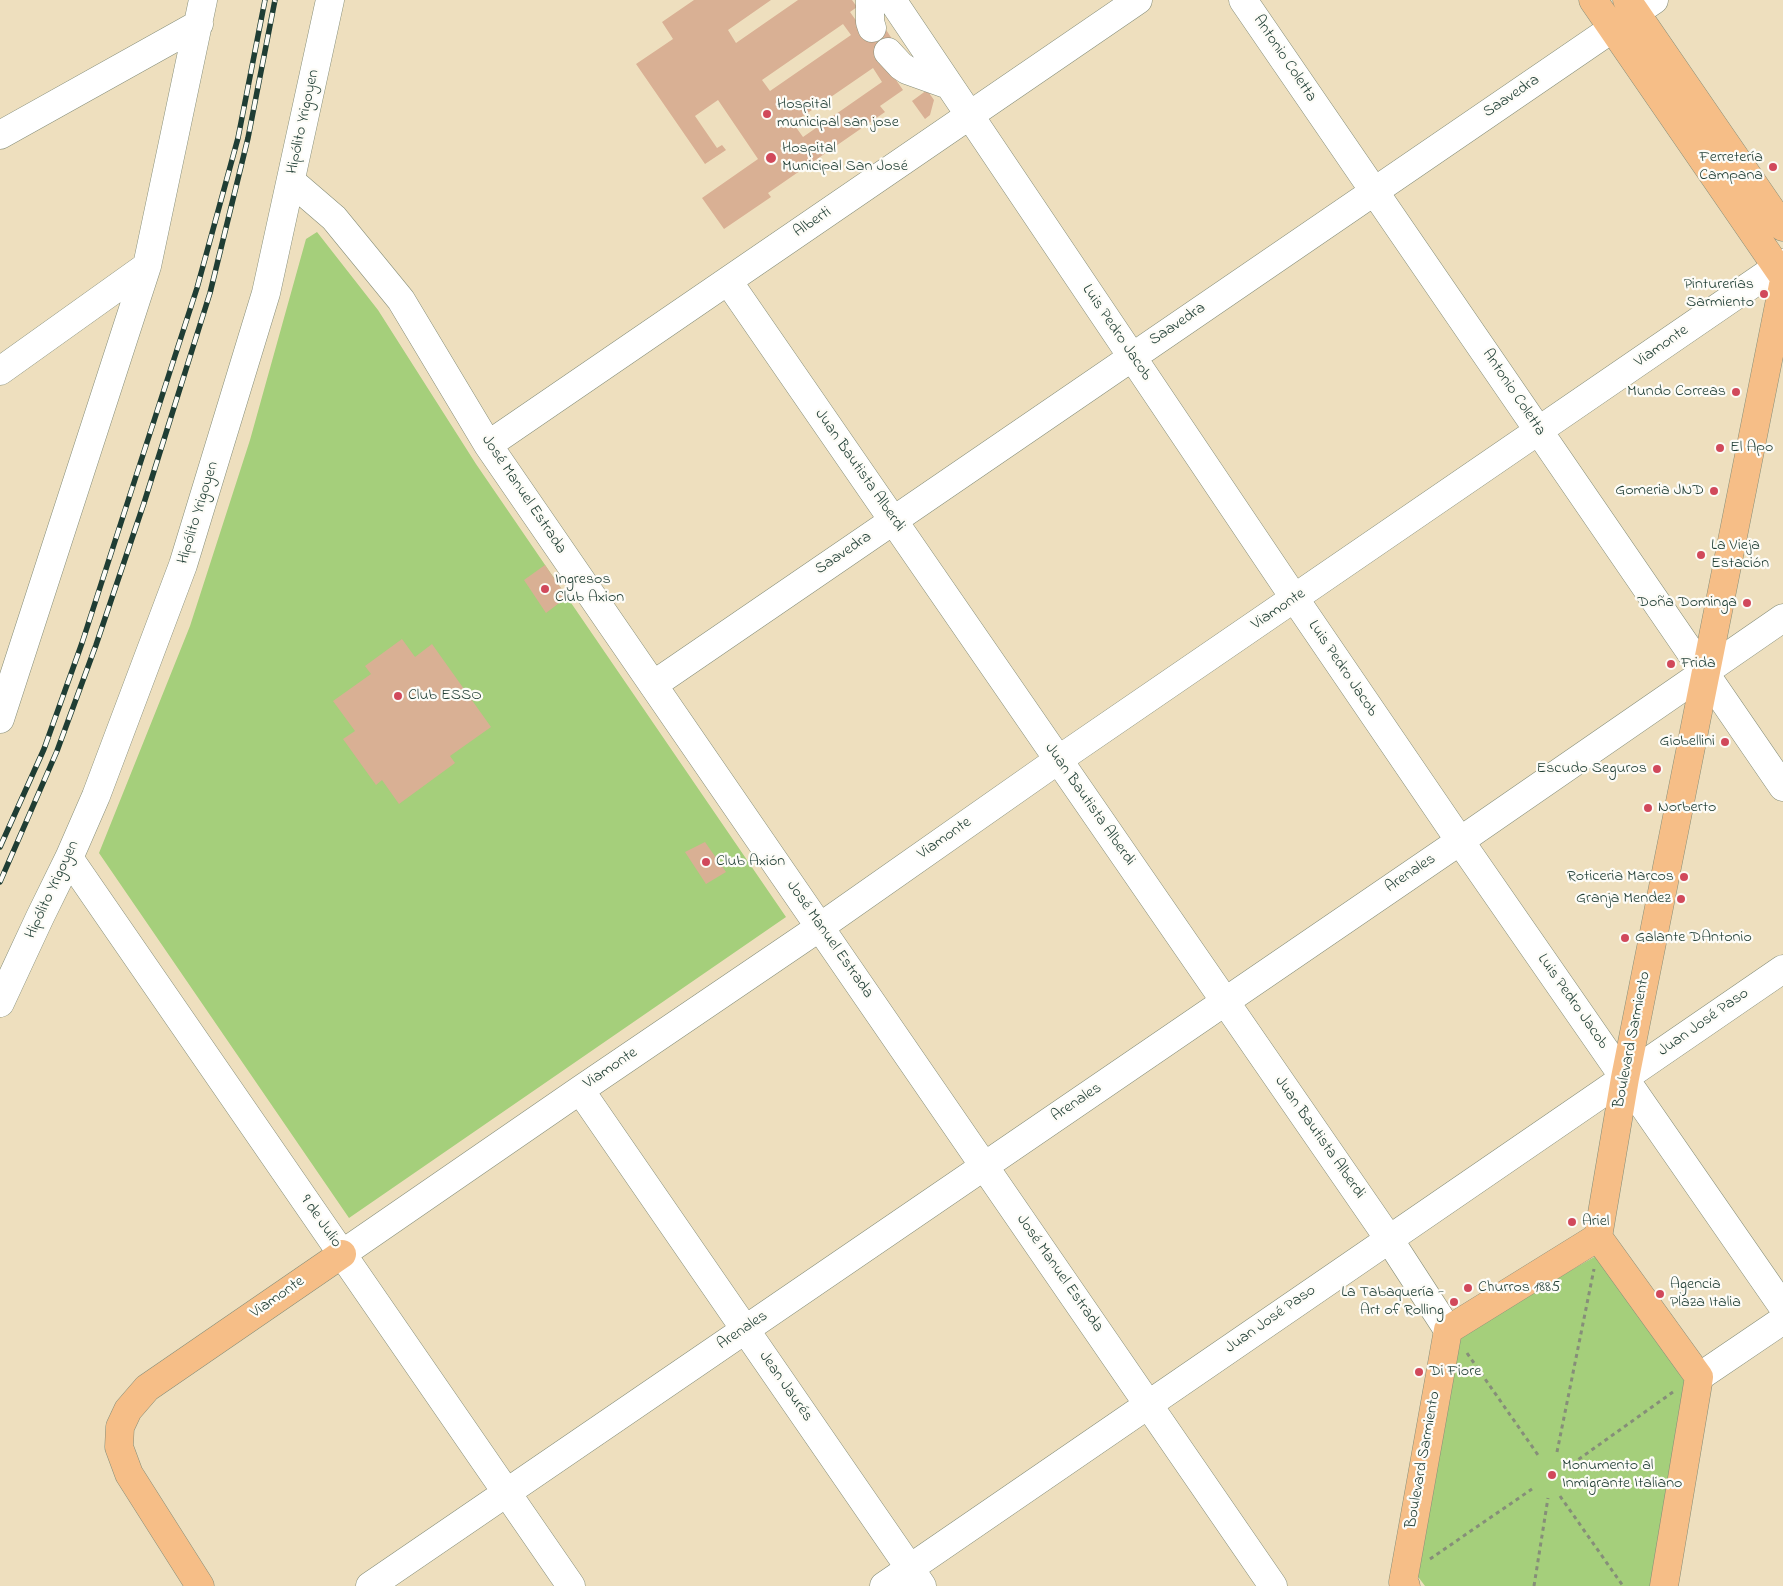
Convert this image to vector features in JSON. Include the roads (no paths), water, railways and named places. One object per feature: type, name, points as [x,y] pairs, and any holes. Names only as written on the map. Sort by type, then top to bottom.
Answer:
[{"type":"main road","points":[[1593,0],[1781,273]]},
{"type":"main road","points":[[1639,4],[1783,227]]},
{"type":"main road","name":"Boulevard Sarmiento","points":[[1598,1237],[1625,1078],[1781,273]]},
{"type":"main road","points":[[1448,1330],[1598,1237],[1689,1383],[1664,1586]]},
{"type":"main road","name":"Viamonte","points":[[200,1586],[129,1474],[119,1447],[120,1427],[128,1410],[147,1388],[342,1254]]},
{"type":"main road","name":"Boulevard Sarmiento","points":[[1402,1585],[1448,1330]]},
{"type":"street","name":"Hipólito Yrigoyen","points":[[0,1003],[69,858],[96,796],[183,566],[266,293],[330,0]]},
{"type":"street","points":[[870,0],[870,22],[872,28]]},
{"type":"street","name":"Luis Pedro Jacob","points":[[892,0],[1295,599],[1783,1307]]},
{"type":"street","name":"Alberti","points":[[488,445],[1138,0]]},
{"type":"street","name":"Antonio Coletta","points":[[1243,0],[1783,787]]},
{"type":"street","name":"Saavedra","points":[[653,685],[1613,28],[1639,4]]},
{"type":"street","points":[[0,135],[201,12]]},
{"type":"street","points":[[1,712],[147,266],[201,12]]},
{"type":"street","points":[[888,52],[907,70],[949,85]]},
{"type":"street","name":"José Manuel Estrada","points":[[291,181],[334,218],[401,300],[488,445],[1273,1586]]},
{"type":"street","points":[[0,371],[147,266]]},
{"type":"street","name":"Viamonte","points":[[342,1254],[1539,431],[1781,273]]},
{"type":"street","name":"Juan Bautista Alberdi","points":[[728,281],[1389,1239],[1448,1330]]},
{"type":"street","name":"Arenales","points":[[370,1586],[1783,618]]},
{"type":"street","name":"9 de Julio","points":[[69,858],[570,1586]]},
{"type":"street","name":"Juan José Paso","points":[[884,1586],[916,1577],[1148,1404],[1783,969]]},
{"type":"street","name":"Jean Jaurés","points":[[580,1090],[916,1577]]},
{"type":"street","points":[[1689,1383],[1783,1320]]},
{"type":"railway","points":[[0,847],[44,749],[82,643],[197,288],[238,138],[265,0]]},
{"type":"railway","points":[[0,882],[57,751],[96,645],[144,503],[210,293],[248,138],[275,0]]},
{"type":"place","name":"Hospital municipal san jose","points":[[767,114]]},
{"type":"place","name":"Hospital Municipal San José","points":[[771,158]]},
{"type":"place","name":"Ferretería Campana","points":[[1773,167]]},
{"type":"place","name":"Pinturerías Sarmiento","points":[[1764,294]]},
{"type":"place","name":"Mundo Correas","points":[[1736,392]]},
{"type":"place","name":"El Apo","points":[[1720,448]]},
{"type":"place","name":"Gomeria JND","points":[[1714,491]]},
{"type":"place","name":"La Vieja Estación","points":[[1701,555]]},
{"type":"place","name":"Ingresos Club Axion","points":[[545,589]]},
{"type":"place","name":"Doña Dominga","points":[[1747,603]]},
{"type":"place","name":"Frida","points":[[1671,664]]},
{"type":"place","name":"Club ESSO","points":[[398,696]]},
{"type":"place","name":"Giobellini","points":[[1725,742]]},
{"type":"place","name":"Escudo Seguros","points":[[1657,769]]},
{"type":"place","name":"Norberto","points":[[1648,808]]},
{"type":"place","name":"Club Axión","points":[[706,862]]},
{"type":"place","name":"Roticeria Marcos","points":[[1684,877]]},
{"type":"place","name":"Granja Mendez","points":[[1681,899]]},
{"type":"place","name":"Galante DAntonio","points":[[1625,938]]},
{"type":"place","name":"Ariel","points":[[1572,1222]]},
{"type":"place","name":"Churros 1885","points":[[1468,1288]]},
{"type":"place","name":"Agencia Plaza Italia","points":[[1660,1294]]},
{"type":"place","name":"La Tabaquería - Art of Rolling","points":[[1454,1302]]},
{"type":"place","name":"Di Fiore","points":[[1419,1372]]},
{"type":"place","name":"Monumento al Inmigrante Italiano","points":[[1552,1475]]}]
